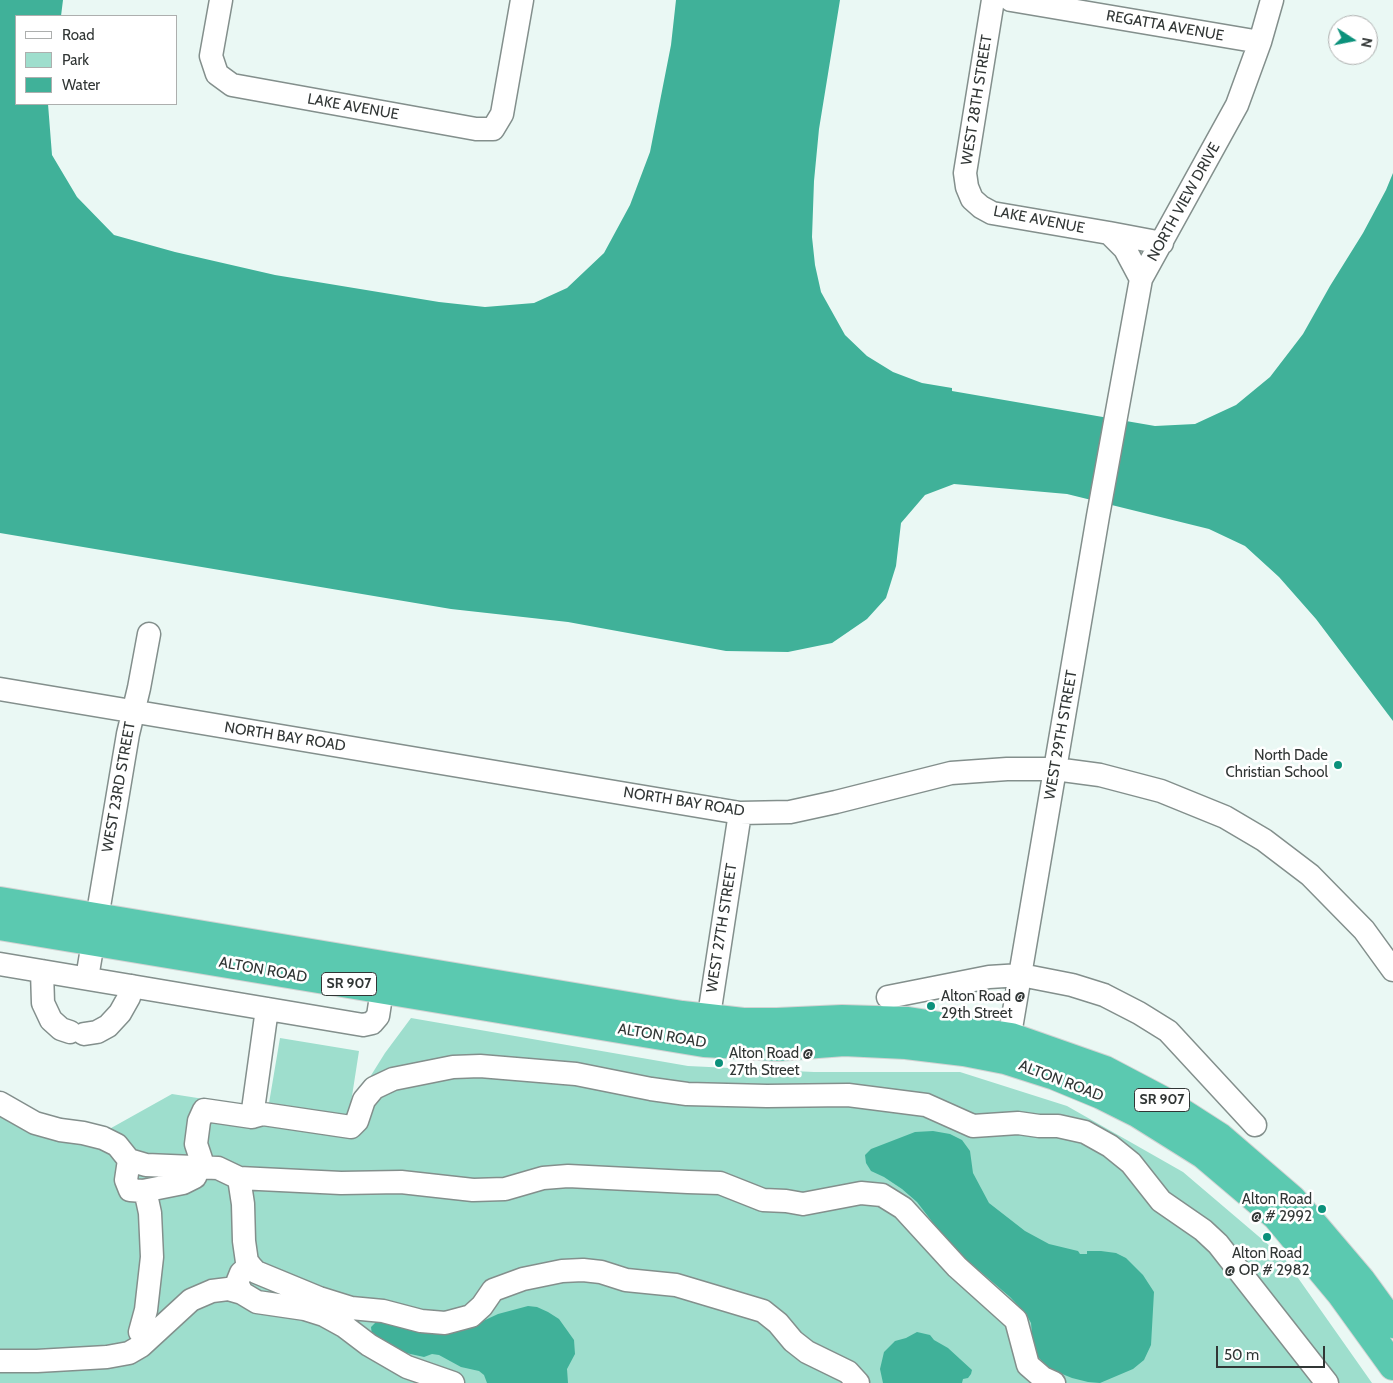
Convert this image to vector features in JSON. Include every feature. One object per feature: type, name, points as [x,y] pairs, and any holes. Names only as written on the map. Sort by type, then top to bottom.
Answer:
[{"type":"highway","name":"ALTON ROAD","points":[[0,901],[95,929],[382,990],[706,1031]]},
{"type":"highway","name":"ALTON ROAD","points":[[0,926],[95,929],[706,1031],[778,1047],[844,1042],[906,1045],[964,1052],[1008,1048],[1055,1076],[1137,1113],[1284,1208],[1361,1280],[1393,1324]]},
{"type":"highway","name":"ALTON ROAD","points":[[1284,1208],[1341,1294],[1393,1366]]},
{"type":"street","name":"LAKE AVENUE","points":[[220,0],[211,56],[217,74],[232,85],[476,129],[493,128],[502,114],[522,0]]},
{"type":"street","name":"WEST 28TH STREET","points":[[972,199],[967,187],[965,173],[993,0]]},
{"type":"street","name":"REGATTA AVENUE","points":[[1011,0],[1260,42]]},
{"type":"street","name":"NORTH VIEW DRIVE","points":[[1117,411],[1141,279],[1237,105],[1260,42],[1272,0]]},
{"type":"street","name":"LAKE AVENUE","points":[[972,199],[992,213],[1162,242]]},
{"type":"street","points":[[1109,233],[1125,249],[1141,279]]},
{"type":"street","name":"WEST 29TH STREET","points":[[1008,1048],[1117,411]]},
{"type":"street","name":"WEST 23RD STREET","points":[[87,978],[128,734],[149,634]]},
{"type":"street","name":"NORTH BAY ROAD","points":[[0,689],[740,813],[790,812],[951,773],[1008,768],[1055,769],[1100,775],[1161,791],[1225,817],[1264,840],[1310,875],[1364,930],[1393,970]]},
{"type":"street","name":"WEST 27TH STREET","points":[[706,1031],[740,813]]},
{"type":"street","points":[[0,964],[362,1025],[372,1023],[378,1016],[382,990]]},
{"type":"street","points":[[42,971],[43,1003],[52,1020],[61,1029],[77,1033],[97,1032],[108,1026],[120,1013],[129,998],[132,986]]},
{"type":"street","points":[[888,997],[989,977],[1021,975],[1072,985],[1104,996],[1146,1017],[1168,1031],[1255,1125]]},
{"type":"street","points":[[252,1116],[268,1009]]},
{"type":"street","points":[[129,1160],[126,1168],[126,1180],[130,1190],[143,1191],[184,1182],[195,1176],[201,1167],[196,1144],[199,1121],[204,1110],[252,1116],[263,1114],[351,1127],[357,1121],[364,1100],[374,1088],[393,1080],[453,1067],[480,1066],[576,1074],[687,1094],[848,1095],[902,1100],[926,1104],[972,1126],[1018,1123],[1058,1126],[1085,1132],[1110,1146],[1131,1163],[1161,1202],[1203,1230],[1218,1244],[1327,1383]]},
{"type":"street","points":[[0,1103],[35,1123],[102,1138],[117,1145],[129,1160],[146,1165],[218,1168],[239,1178],[341,1183],[401,1182],[473,1190],[505,1189],[543,1178],[568,1176],[720,1184],[746,1192],[763,1200],[786,1200],[803,1204],[861,1193],[882,1195],[903,1208],[957,1267],[1016,1320],[1028,1365],[1043,1378],[1054,1383]]},
{"type":"street","points":[[239,1178],[243,1204],[246,1262],[256,1272],[285,1285],[351,1308],[383,1311],[421,1321],[445,1323],[471,1316],[482,1306],[493,1290],[523,1279],[562,1271],[583,1270],[602,1272],[626,1280],[676,1285],[763,1311],[778,1322],[793,1341],[807,1352],[848,1372],[858,1383]]},
{"type":"street","points":[[140,1332],[146,1310],[152,1257],[150,1213],[143,1191]]},
{"type":"street","points":[[242,1293],[237,1283],[240,1273],[250,1265]]},
{"type":"street","points":[[0,1361],[37,1361],[129,1353],[141,1346],[191,1300],[212,1291],[228,1289],[242,1293],[257,1302],[305,1309],[324,1315],[344,1326],[369,1345],[400,1364],[453,1383]]},
{"type":"green space","points":[[411,1018],[688,1066],[814,1072],[960,1072],[1067,1106],[1183,1172],[1284,1258],[1372,1383],[0,1383],[0,1095],[40,1120],[104,1132],[172,1094],[268,1109],[280,1038],[359,1051],[350,1109],[385,1053]]},
{"type":"water","points":[[0,0],[63,0],[61,15],[15,15],[15,105],[48,105],[52,155],[77,197],[114,235],[175,252],[275,275],[439,302],[485,307],[534,303],[567,288],[604,253],[630,205],[650,152],[671,45],[676,0],[840,0],[819,129],[814,181],[812,237],[815,265],[821,292],[845,335],[867,356],[893,372],[922,383],[952,388],[952,391],[1155,426],[1195,424],[1236,405],[1270,377],[1303,334],[1363,233],[1393,173],[1393,721],[1316,619],[1279,577],[1245,546],[1209,529],[1067,494],[954,484],[925,495],[901,523],[896,566],[886,598],[867,619],[832,643],[788,652],[726,651],[568,622],[451,609],[0,533]]},
{"type":"water","points":[[933,1131],[950,1134],[962,1140],[970,1151],[973,1173],[989,1203],[1025,1231],[1049,1244],[1078,1251],[1080,1254],[1087,1254],[1087,1251],[1116,1253],[1126,1258],[1143,1275],[1154,1292],[1151,1345],[1144,1360],[1133,1369],[1100,1383],[1072,1378],[1045,1367],[1033,1346],[1031,1323],[1026,1314],[1010,1297],[947,1241],[917,1202],[902,1189],[871,1171],[866,1163],[865,1155],[871,1149],[915,1132]]},
{"type":"water","points":[[528,1306],[537,1307],[559,1319],[574,1340],[575,1354],[567,1369],[568,1383],[487,1383],[484,1375],[479,1371],[461,1367],[439,1355],[432,1354],[424,1357],[397,1351],[372,1336],[371,1327],[376,1322],[382,1321],[408,1326],[432,1334],[443,1333],[468,1328],[498,1314]]},
{"type":"water","points":[[917,1332],[930,1335],[934,1340],[948,1348],[972,1370],[968,1378],[963,1379],[962,1383],[883,1383],[880,1369],[884,1352],[895,1341]]},
{"type":"place","name":"North Dade Christian School","points":[[1338,765]]},
{"type":"place","name":"Alton Road @ 29th Street","points":[[931,1006]]},
{"type":"place","name":"Alton Road @ 27th Street","points":[[719,1063]]},
{"type":"place","name":"Alton Road @ # 2992","points":[[1322,1209]]},
{"type":"place","name":"Alton Road @ OP # 2982","points":[[1267,1237]]}]
